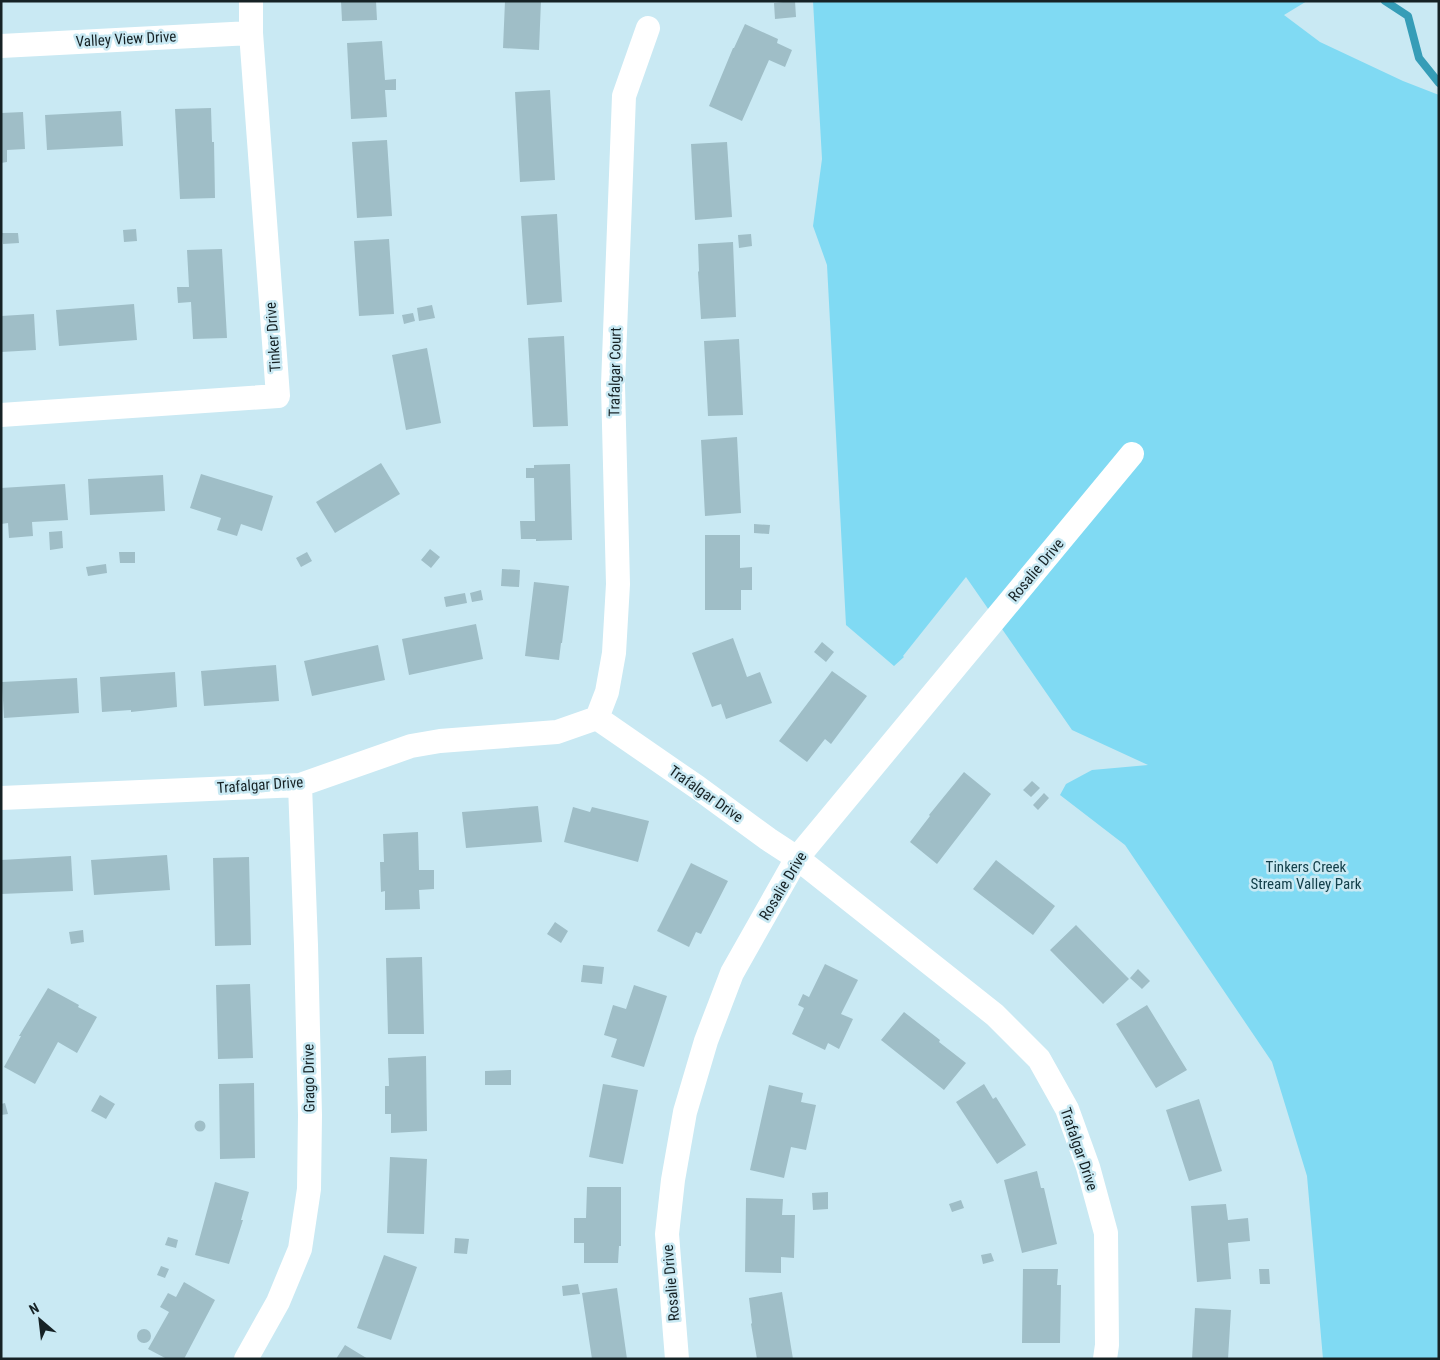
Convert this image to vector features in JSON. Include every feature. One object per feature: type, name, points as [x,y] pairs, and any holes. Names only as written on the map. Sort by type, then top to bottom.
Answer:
[{"type":"street","name":"Tinker Drive","points":[[1,415],[278,396],[251,33],[251,1]]},
{"type":"street","name":"Trafalgar Court","points":[[597,718],[607,692],[614,653],[618,584],[613,385],[624,96],[648,28]]},
{"type":"street","name":"Valley View Drive","points":[[1,46],[251,33]]},
{"type":"street","name":"Rosalie Drive","points":[[677,1359],[667,1234],[673,1180],[685,1112],[706,1041],[732,973],[798,858],[1132,454]]},
{"type":"street","name":"Trafalgar Drive","points":[[1,798],[300,785],[411,746],[440,741],[557,732],[597,718],[768,839],[798,858],[995,1015],[1038,1059],[1067,1109],[1088,1167],[1106,1233],[1106,1359]]},
{"type":"street","name":"Grago Drive","points":[[246,1359],[278,1302],[300,1249],[309,1189],[310,1116],[300,785]]},
{"type":"green space","name":"Tinkers Creek Stream Valley Park","points":[[813,1],[1307,1],[1284,15],[1320,42],[1403,81],[1439,95],[1439,1359],[1323,1359],[1307,1176],[1272,1062],[1125,845],[1060,795],[1066,784],[1092,770],[1148,765],[1072,730],[966,577],[904,657],[894,666],[846,625],[827,265],[813,226],[822,159]]},
{"type":"building","points":[[341,1],[376,1],[377,20],[342,21]]},
{"type":"building","points":[[505,1],[541,1],[539,50],[503,48]]},
{"type":"building","points":[[795,1],[796,17],[775,19],[774,3]]},
{"type":"building","points":[[745,24],[778,39],[777,43],[792,50],[785,67],[769,60],[742,121],[709,106]]},
{"type":"building","points":[[382,41],[385,80],[396,79],[396,90],[385,90],[387,117],[351,119],[347,43]]},
{"type":"building","points":[[550,90],[555,180],[520,182],[515,92]]},
{"type":"building","points":[[211,108],[215,198],[180,199],[175,109]]},
{"type":"building","points":[[121,111],[123,146],[47,150],[45,115]]},
{"type":"building","points":[[23,112],[25,149],[7,150],[7,162],[1,163],[1,113]]},
{"type":"building","points":[[387,140],[392,216],[357,218],[352,142]]},
{"type":"building","points":[[727,142],[732,217],[695,220],[691,144]]},
{"type":"building","points":[[557,214],[562,302],[527,305],[521,216]]},
{"type":"building","points":[[136,229],[137,241],[124,242],[123,230]]},
{"type":"building","points":[[2,233],[18,233],[19,243],[3,244]]},
{"type":"building","points":[[751,234],[752,246],[739,248],[738,235]]},
{"type":"building","points":[[389,239],[394,314],[359,316],[354,241]]},
{"type":"building","points":[[733,242],[736,317],[701,319],[698,244]]},
{"type":"building","points":[[222,249],[227,338],[193,339],[191,302],[178,303],[177,287],[189,287],[187,250]]},
{"type":"building","points":[[134,304],[137,340],[59,346],[56,310]]},
{"type":"building","points":[[432,305],[435,318],[419,321],[417,308]]},
{"type":"building","points":[[413,313],[415,321],[404,324],[402,315]]},
{"type":"building","points":[[34,314],[36,350],[1,352],[1,316]]},
{"type":"building","points":[[564,336],[568,426],[533,427],[528,338]]},
{"type":"building","points":[[739,339],[743,415],[708,416],[704,341]]},
{"type":"building","points":[[427,348],[441,423],[406,430],[392,355]]},
{"type":"building","points":[[737,437],[741,513],[705,516],[701,440]]},
{"type":"building","points":[[381,463],[400,494],[335,533],[316,502]]},
{"type":"building","points":[[570,464],[572,540],[536,541],[536,539],[521,539],[520,521],[535,521],[534,478],[526,478],[526,468],[534,468],[534,465]]},
{"type":"building","points":[[201,474],[273,496],[262,531],[241,524],[237,536],[217,530],[221,518],[190,508]]},
{"type":"building","points":[[163,475],[165,511],[90,515],[88,479]]},
{"type":"building","points":[[65,484],[68,520],[32,522],[33,536],[9,538],[8,523],[1,524],[1,488]]},
{"type":"building","points":[[754,524],[770,525],[769,534],[754,533]]},
{"type":"building","points":[[62,531],[63,548],[50,550],[49,532]]},
{"type":"building","points":[[705,535],[740,535],[740,568],[752,567],[752,590],[741,590],[741,610],[705,610]]},
{"type":"building","points":[[430,549],[440,557],[431,568],[421,560]]},
{"type":"building","points":[[119,552],[135,552],[135,563],[120,563]]},
{"type":"building","points":[[307,552],[312,561],[301,567],[296,558]]},
{"type":"building","points":[[106,564],[107,573],[88,576],[86,567]]},
{"type":"building","points":[[502,569],[520,570],[519,587],[501,586]]},
{"type":"building","points":[[534,582],[569,586],[559,660],[525,656]]},
{"type":"building","points":[[481,590],[483,600],[472,602],[470,593]]},
{"type":"building","points":[[465,593],[467,603],[446,607],[444,597]]},
{"type":"building","points":[[476,624],[483,659],[409,675],[402,639]]},
{"type":"building","points":[[733,638],[747,677],[760,672],[772,703],[726,719],[721,704],[712,707],[692,653]]},
{"type":"building","points":[[822,642],[834,652],[826,662],[814,652]]},
{"type":"building","points":[[378,645],[385,680],[312,696],[304,661]]},
{"type":"building","points":[[276,665],[279,701],[204,706],[201,671]]},
{"type":"building","points":[[832,671],[867,696],[831,744],[825,739],[807,762],[779,741]]},
{"type":"building","points":[[175,672],[177,707],[131,712],[131,710],[102,712],[100,677]]},
{"type":"building","points":[[77,678],[79,713],[4,718],[2,682]]},
{"type":"building","points":[[964,772],[991,794],[937,864],[910,842]]},
{"type":"building","points":[[1032,781],[1040,788],[1031,797],[1023,790]]},
{"type":"building","points":[[1044,793],[1049,798],[1038,810],[1033,805]]},
{"type":"building","points":[[538,806],[542,842],[466,848],[462,812]]},
{"type":"building","points":[[573,807],[590,812],[592,807],[649,821],[638,862],[564,842]]},
{"type":"building","points":[[418,832],[419,870],[434,870],[434,889],[419,890],[420,909],[385,910],[385,891],[381,892],[380,862],[384,862],[383,834]]},
{"type":"building","points":[[167,855],[170,890],[94,895],[91,860]]},
{"type":"building","points":[[71,856],[73,891],[1,894],[1,860]]},
{"type":"building","points":[[249,857],[251,945],[215,946],[213,858]]},
{"type":"building","points":[[996,860],[1055,906],[1033,935],[973,889]]},
{"type":"building","points":[[691,863],[728,881],[701,934],[696,932],[689,947],[657,931]]},
{"type":"building","points":[[555,922],[568,931],[561,943],[547,934]]},
{"type":"building","points":[[1076,925],[1129,979],[1103,1004],[1050,950]]},
{"type":"building","points":[[83,930],[84,942],[71,944],[69,932]]},
{"type":"building","points":[[422,957],[424,1034],[388,1034],[386,958]]},
{"type":"building","points":[[825,964],[858,980],[841,1014],[853,1019],[839,1049],[828,1043],[825,1050],[792,1034],[804,1008],[798,1005],[803,994],[809,997]]},
{"type":"building","points":[[583,965],[604,967],[602,984],[581,982]]},
{"type":"building","points":[[1138,969],[1150,981],[1142,989],[1130,978]]},
{"type":"building","points":[[250,984],[253,1058],[218,1059],[216,985]]},
{"type":"building","points":[[634,985],[667,996],[644,1067],[611,1057],[617,1039],[604,1035],[613,1005],[626,1009]]},
{"type":"building","points":[[48,988],[97,1017],[77,1053],[58,1042],[35,1084],[4,1067],[21,1036],[19,1036]]},
{"type":"building","points":[[1147,1005],[1187,1070],[1156,1088],[1116,1024]]},
{"type":"building","points":[[904,1012],[966,1063],[944,1090],[881,1040]]},
{"type":"building","points":[[426,1056],[427,1131],[391,1133],[391,1114],[385,1114],[385,1086],[389,1086],[388,1058]]},
{"type":"building","points":[[511,1070],[511,1085],[485,1085],[485,1071]]},
{"type":"building","points":[[254,1083],[255,1158],[220,1159],[219,1084]]},
{"type":"building","points":[[603,1084],[638,1090],[623,1164],[589,1157]]},
{"type":"building","points":[[984,1084],[993,1099],[996,1097],[1026,1145],[997,1164],[956,1102]]},
{"type":"building","points":[[769,1085],[803,1093],[801,1102],[816,1105],[806,1150],[791,1147],[784,1178],[750,1170]]},
{"type":"building","points":[[100,1095],[115,1104],[106,1119],[91,1111]]},
{"type":"building","points":[[1199,1099],[1222,1171],[1189,1181],[1166,1110]]},
{"type":"building","points":[[5,1103],[8,1114],[1,1115],[1,1104]]},
{"type":"building","points":[[200,1120],[206,1126],[200,1132],[194,1126]]},
{"type":"building","points":[[390,1157],[427,1159],[424,1234],[387,1233]]},
{"type":"building","points":[[1037,1171],[1041,1188],[1044,1188],[1057,1244],[1022,1253],[1004,1180]]},
{"type":"building","points":[[215,1182],[249,1192],[241,1220],[243,1220],[229,1264],[195,1255]]},
{"type":"building","points":[[587,1187],[621,1187],[621,1246],[619,1246],[618,1263],[584,1263],[584,1243],[574,1243],[574,1218],[586,1218]]},
{"type":"building","points":[[828,1192],[828,1209],[813,1210],[812,1193]]},
{"type":"building","points":[[746,1198],[783,1199],[782,1215],[795,1215],[794,1258],[781,1257],[781,1273],[745,1272]]},
{"type":"building","points":[[961,1200],[964,1208],[952,1212],[949,1204]]},
{"type":"building","points":[[1226,1204],[1228,1220],[1248,1218],[1250,1241],[1228,1243],[1231,1279],[1197,1282],[1191,1206]]},
{"type":"building","points":[[168,1237],[178,1240],[176,1248],[165,1245]]},
{"type":"building","points":[[455,1238],[469,1239],[467,1254],[454,1253]]},
{"type":"building","points":[[991,1253],[994,1261],[983,1264],[981,1255]]},
{"type":"building","points":[[384,1255],[417,1267],[391,1340],[357,1328]]},
{"type":"building","points":[[161,1266],[169,1269],[165,1278],[157,1275]]},
{"type":"building","points":[[1023,1269],[1058,1269],[1057,1285],[1061,1285],[1060,1343],[1022,1343]]},
{"type":"building","points":[[1259,1269],[1269,1269],[1270,1284],[1260,1284]]},
{"type":"building","points":[[184,1282],[215,1300],[184,1359],[167,1359],[148,1349],[169,1312],[160,1307],[168,1293],[176,1297]]},
{"type":"building","points":[[578,1284],[580,1294],[563,1296],[562,1286]]},
{"type":"building","points":[[617,1288],[627,1359],[592,1359],[582,1293]]},
{"type":"building","points":[[782,1292],[793,1359],[757,1359],[749,1298]]},
{"type":"building","points":[[1195,1308],[1231,1310],[1228,1359],[1192,1359]]},
{"type":"building","points":[[144,1329],[149,1331],[151,1336],[149,1341],[144,1343],[139,1341],[137,1336],[139,1331]]},
{"type":"building","points":[[345,1345],[368,1359],[336,1359]]},
{"type":"waterway","points":[[1385,1],[1408,16],[1419,58],[1439,83]]}]
